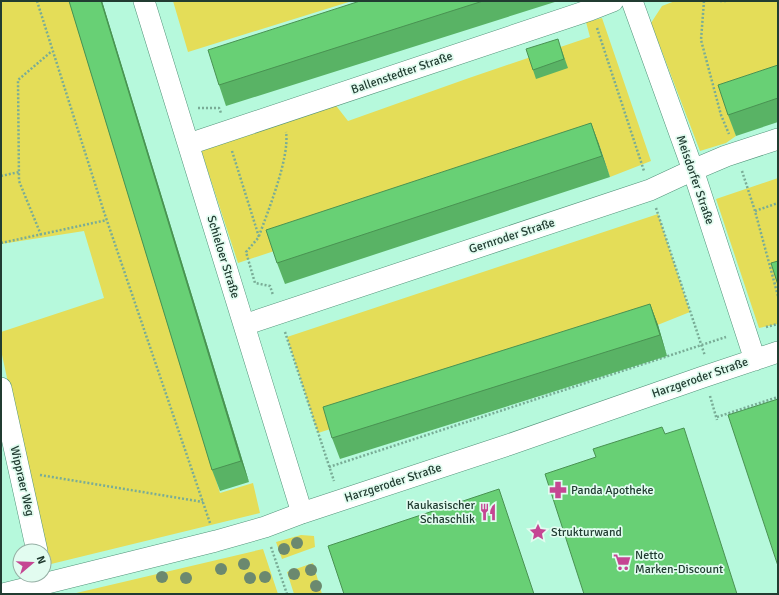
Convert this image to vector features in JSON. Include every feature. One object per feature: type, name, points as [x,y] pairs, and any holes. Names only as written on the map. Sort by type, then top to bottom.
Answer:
[{"type":"street","name":"Schieloer Straße","points":[[144,1],[302,513]]},
{"type":"street","name":"Ballenstedter Straße","points":[[189,144],[583,13],[613,1]]},
{"type":"street","name":"Meisdorfer Straße","points":[[632,1],[693,170],[755,360]]},
{"type":"street","name":"Gernroder Straße","points":[[244,325],[650,190],[693,170],[736,153],[778,140]]},
{"type":"street","name":"Harzgeroder Straße","points":[[52,578],[216,541],[265,527],[302,513],[778,352]]},
{"type":"street","name":"Wippraer Weg","points":[[1,388],[35,543]]},
{"type":"street","name":"Harzgeroder Straße","points":[[3,594],[35,583]]},
{"type":"path","points":[[37,1],[107,220],[216,541]]},
{"type":"path","points":[[704,1],[701,40],[721,115],[736,153],[755,212],[778,296]]},
{"type":"path","points":[[720,1],[726,1]]},
{"type":"path","points":[[41,235],[19,181],[18,80],[52,51]]},
{"type":"path","points":[[196,108],[219,108],[259,237]]},
{"type":"path","points":[[283,113],[287,140],[277,185],[259,237],[246,252],[255,283],[270,286],[341,500]]},
{"type":"path","points":[[1,176],[19,172]]},
{"type":"path","points":[[755,212],[778,203]]},
{"type":"path","points":[[1,243],[107,220]]},
{"type":"path","points":[[329,467],[701,345]]},
{"type":"path","points":[[717,420],[716,417],[778,397]]},
{"type":"path","points":[[20,472],[203,502]]},
{"type":"path","points":[[265,527],[287,594]]},
{"type":"shaded area","points":[[1,1],[72,1],[220,493],[253,483],[260,513],[52,564],[52,543],[42,543],[1,350],[1,332],[104,298],[84,231],[1,244]]},
{"type":"shaded area","points":[[173,1],[352,1],[188,52]]},
{"type":"shaded area","points":[[675,1],[778,1],[778,89],[726,106],[736,136],[726,143],[700,151],[651,23],[662,6]]},
{"type":"shaded area","points":[[602,18],[651,161],[610,177],[599,144],[238,263],[201,150],[334,103],[348,121],[590,37],[586,22]]},
{"type":"shaded area","points":[[778,178],[778,324],[759,328],[716,199]]},
{"type":"shaded area","points":[[658,214],[690,312],[655,326],[318,433],[287,337]]},
{"type":"shaded area","points":[[301,535],[314,536],[315,547],[282,559],[276,542]]},
{"type":"shaded area","points":[[263,549],[278,594],[72,594]]},
{"type":"shaded area","points":[[313,563],[322,594],[294,594],[287,572]]},
{"type":"building","points":[[69,1],[101,1],[241,461],[212,470]]},
{"type":"building","points":[[360,1],[483,1],[219,85],[208,50]]},
{"type":"building","points":[[558,39],[564,59],[533,70],[526,49]]},
{"type":"building","points":[[778,65],[778,98],[728,115],[718,85]]},
{"type":"building","points":[[591,123],[602,156],[277,263],[266,230]]},
{"type":"building","points":[[778,261],[778,285],[771,263]]},
{"type":"building","points":[[650,304],[660,335],[332,438],[323,407]]},
{"type":"building","points":[[778,399],[778,566],[728,415]]},
{"type":"building","points":[[662,427],[665,434],[684,428],[737,594],[584,594],[545,474],[596,457],[593,449]]},
{"type":"building","points":[[499,489],[534,594],[344,594],[328,546]]},
{"type":"place","name":"Panda Apotheke","points":[[558,490]]},
{"type":"place","name":"Kaukasischer Schaschlik","points":[[488,512]]},
{"type":"place","name":"Strukturwand","points":[[538,532]]},
{"type":"place","name":"Netto Marken-Discount","points":[[622,562]]}]
